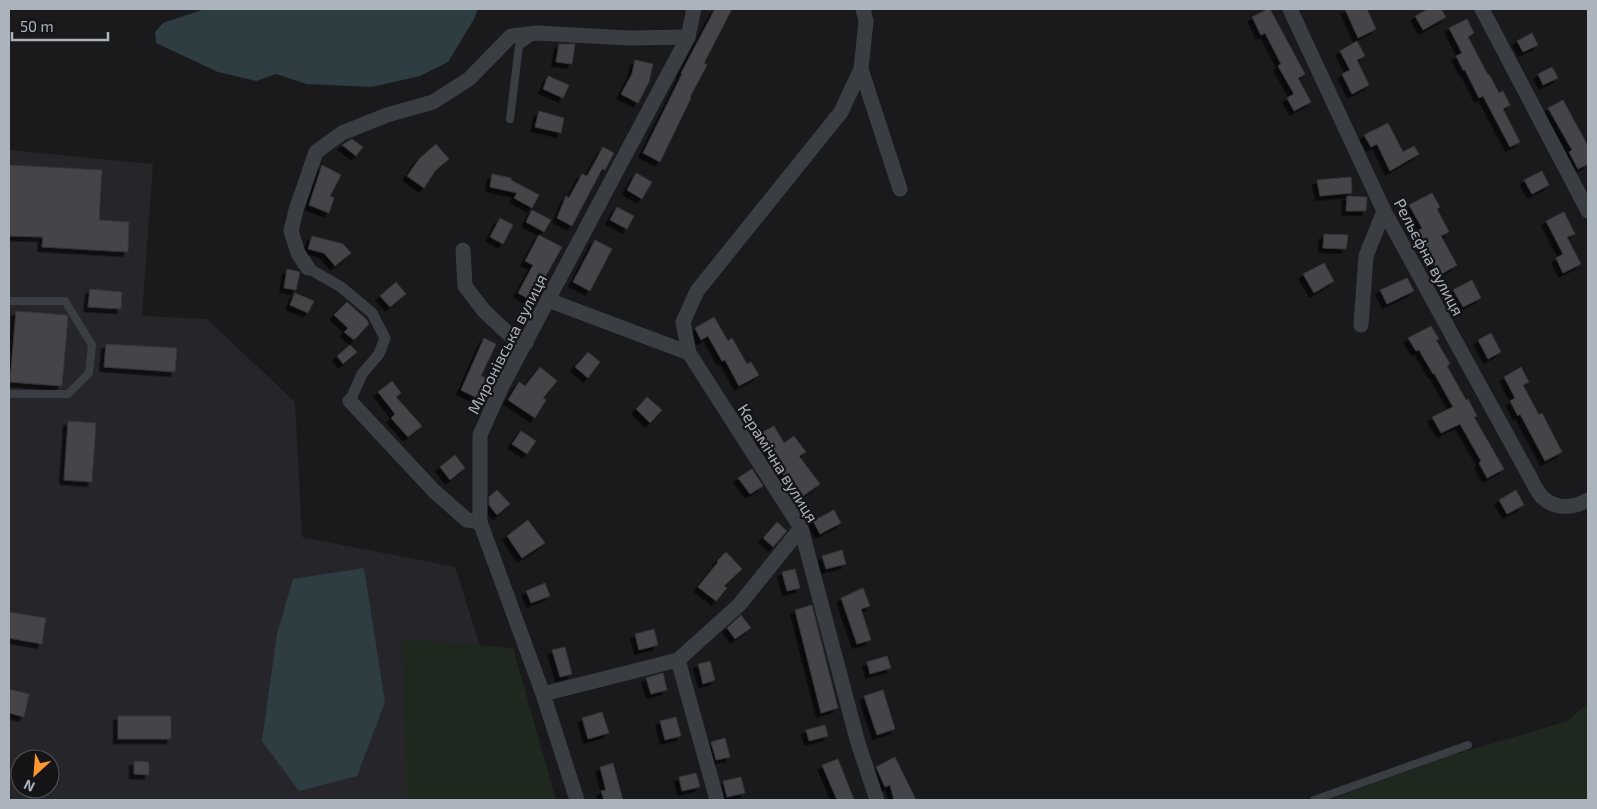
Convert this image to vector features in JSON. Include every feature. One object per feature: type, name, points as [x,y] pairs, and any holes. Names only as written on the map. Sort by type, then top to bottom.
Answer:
[{"type":"street","name":"Миронівська вулиця","points":[[577,800],[543,694],[480,522],[480,435],[502,386],[688,37],[694,9]]},
{"type":"street","points":[[548,300],[689,353],[684,322],[697,291],[840,112],[861,70],[866,21],[863,9]]},
{"type":"street","name":"Рельєфна вулиця","points":[[1290,9],[1384,211],[1530,480],[1543,498],[1560,506],[1577,506],[1588,500]]},
{"type":"street","points":[[1482,9],[1588,211]]},
{"type":"street","points":[[480,522],[467,520],[434,491],[350,400],[362,374],[379,354],[385,338],[372,313],[341,287],[308,268],[298,253],[291,231],[296,210],[316,152],[342,133],[386,115],[433,102],[469,79],[511,36],[537,33],[629,38],[688,37]]},
{"type":"street","points":[[861,70],[900,189]]},
{"type":"street","points":[[1361,325],[1366,256],[1384,211]]},
{"type":"street","points":[[463,250],[465,286],[484,311],[513,338],[526,343]]},
{"type":"street","name":"Керамічна вулиця","points":[[689,353],[800,528],[858,743],[877,800]]},
{"type":"street","points":[[543,694],[678,660],[739,605],[800,528]]},
{"type":"street","points":[[678,660],[717,800]]},
{"type":"lane","points":[[510,119],[519,46],[537,33]]},
{"type":"lane","points":[[9,301],[65,301],[92,345],[89,373],[68,394],[9,394]]},
{"type":"lane","points":[[1314,800],[1468,745]]},
{"type":"shaded area","points":[[205,9],[478,9],[448,62],[420,76],[372,87],[307,84],[276,74],[256,81],[218,72],[156,43],[155,32],[163,23]]},
{"type":"shaded area","points":[[9,150],[153,164],[142,316],[207,319],[295,402],[302,537],[455,567],[529,800],[9,800]]},
{"type":"shaded area","points":[[364,568],[385,702],[357,776],[299,791],[262,741],[277,634],[293,579]]},
{"type":"shaded area","points":[[402,639],[513,648],[556,800],[407,800]]},
{"type":"shaded area","points":[[1588,703],[1588,800],[1329,800],[1450,756],[1568,721]]},
{"type":"building","points":[[715,9],[732,9],[704,63],[707,65],[660,162],[643,153],[681,73]]},
{"type":"building","points":[[1270,9],[1305,74],[1298,78],[1311,102],[1294,111],[1287,98],[1294,94],[1278,66],[1281,64],[1265,33],[1261,35],[1252,17]]},
{"type":"building","points":[[1345,9],[1367,9],[1376,29],[1358,38]]},
{"type":"building","points":[[1428,9],[1441,9],[1446,17],[1423,30],[1415,16]]},
{"type":"building","points":[[1467,19],[1474,33],[1468,37],[1499,93],[1503,91],[1510,105],[1503,109],[1520,142],[1510,147],[1483,96],[1479,98],[1456,56],[1462,53],[1449,28]]},
{"type":"building","points":[[1532,33],[1538,45],[1523,52],[1517,41]]},
{"type":"building","points":[[1357,41],[1365,56],[1357,60],[1369,85],[1352,94],[1342,74],[1350,70],[1340,51]]},
{"type":"building","points":[[559,44],[575,44],[572,64],[556,62]]},
{"type":"building","points":[[635,60],[653,64],[649,82],[638,103],[621,94],[632,74]]},
{"type":"building","points":[[1552,67],[1558,78],[1543,85],[1538,74]]},
{"type":"building","points":[[548,76],[569,85],[563,98],[543,89]]},
{"type":"building","points":[[1563,100],[1588,146],[1588,164],[1578,169],[1569,152],[1572,150],[1548,108]]},
{"type":"building","points":[[539,111],[564,118],[561,133],[535,127]]},
{"type":"building","points":[[1388,123],[1403,152],[1414,146],[1419,154],[1390,171],[1377,144],[1371,147],[1364,135]]},
{"type":"building","points":[[352,139],[363,147],[356,156],[342,145]]},
{"type":"building","points":[[436,144],[449,159],[435,171],[424,188],[407,176],[419,159]]},
{"type":"building","points":[[603,147],[614,153],[605,170],[602,169],[572,226],[557,218],[566,196],[569,198],[582,174],[587,176]]},
{"type":"building","points":[[9,165],[102,170],[99,220],[129,222],[128,252],[42,247],[43,237],[9,236]]},
{"type":"building","points":[[322,165],[341,175],[330,196],[334,198],[329,213],[309,205]]},
{"type":"building","points":[[1542,171],[1549,185],[1532,194],[1524,180]]},
{"type":"building","points":[[636,173],[652,182],[642,199],[627,190]]},
{"type":"building","points":[[492,174],[511,178],[511,180],[539,195],[532,208],[514,198],[517,193],[490,187]]},
{"type":"building","points":[[1351,177],[1352,193],[1320,196],[1317,180]]},
{"type":"building","points":[[1432,193],[1440,207],[1437,209],[1449,232],[1441,236],[1457,265],[1440,275],[1416,232],[1422,228],[1409,205]]},
{"type":"building","points":[[1347,196],[1367,197],[1366,211],[1346,211]]},
{"type":"building","points":[[617,207],[634,216],[627,229],[610,220]]},
{"type":"building","points":[[532,210],[551,220],[544,232],[526,222]]},
{"type":"building","points":[[1564,212],[1575,234],[1567,237],[1581,264],[1563,273],[1556,258],[1563,254],[1546,221]]},
{"type":"building","points":[[500,218],[513,225],[503,244],[490,237]]},
{"type":"building","points":[[1324,234],[1348,235],[1346,249],[1323,248]]},
{"type":"building","points":[[539,235],[562,247],[539,288],[542,289],[534,302],[518,293],[533,265],[525,261]]},
{"type":"building","points":[[312,236],[343,244],[351,253],[335,266],[324,253],[308,249]]},
{"type":"building","points":[[595,240],[612,249],[590,291],[573,282]]},
{"type":"building","points":[[1324,263],[1334,281],[1314,293],[1303,274]]},
{"type":"building","points":[[287,269],[300,272],[296,290],[284,288]]},
{"type":"building","points":[[1407,278],[1414,291],[1387,304],[1380,290]]},
{"type":"building","points":[[1472,280],[1481,298],[1463,307],[1453,290]]},
{"type":"building","points":[[396,282],[406,294],[390,307],[380,296]]},
{"type":"building","points":[[90,289],[122,292],[121,309],[88,307]]},
{"type":"building","points":[[295,293],[314,301],[308,313],[290,305]]},
{"type":"building","points":[[347,302],[369,324],[354,340],[344,332],[348,328],[334,315]]},
{"type":"building","points":[[16,311],[67,315],[62,386],[10,382]]},
{"type":"building","points":[[714,317],[728,341],[732,338],[747,364],[751,362],[759,375],[739,386],[725,360],[722,361],[708,336],[701,340],[695,328]]},
{"type":"building","points":[[1431,326],[1439,339],[1436,340],[1450,364],[1447,366],[1466,400],[1468,399],[1477,416],[1474,417],[1504,469],[1487,478],[1479,463],[1481,461],[1460,424],[1441,433],[1432,417],[1453,407],[1419,350],[1416,351],[1408,338]]},
{"type":"building","points":[[1491,333],[1501,352],[1488,359],[1478,340]]},
{"type":"building","points":[[484,338],[496,344],[481,376],[486,378],[477,398],[461,390]]},
{"type":"building","points":[[106,344],[177,348],[175,372],[104,367]]},
{"type":"building","points":[[350,345],[357,352],[343,364],[337,356]]},
{"type":"building","points":[[588,352],[600,362],[588,378],[575,367]]},
{"type":"building","points":[[540,367],[557,381],[543,398],[546,400],[535,418],[508,400],[519,382],[525,386]]},
{"type":"building","points":[[1521,367],[1529,382],[1523,385],[1539,415],[1542,413],[1562,452],[1545,461],[1520,414],[1518,416],[1510,401],[1515,398],[1504,377]]},
{"type":"building","points":[[392,381],[401,393],[396,397],[422,426],[408,437],[391,418],[395,414],[378,392]]},
{"type":"building","points":[[647,397],[662,410],[650,423],[636,409]]},
{"type":"building","points":[[68,421],[96,423],[92,482],[64,480]]},
{"type":"building","points":[[774,426],[784,443],[794,436],[806,452],[799,456],[820,484],[803,496],[793,480],[789,482],[782,473],[784,471],[767,446],[764,447],[757,435]]},
{"type":"building","points":[[521,431],[536,441],[527,454],[512,444]]},
{"type":"building","points":[[455,455],[465,468],[450,480],[440,467]]},
{"type":"building","points":[[752,469],[763,486],[750,494],[738,478]]},
{"type":"building","points":[[497,490],[510,504],[497,515],[489,505],[489,497]]},
{"type":"building","points":[[1516,490],[1524,505],[1507,514],[1499,500]]},
{"type":"building","points":[[834,510],[841,523],[820,534],[813,521]]},
{"type":"building","points":[[528,520],[545,543],[522,558],[507,536]]},
{"type":"building","points":[[777,522],[787,531],[773,547],[763,538]]},
{"type":"building","points":[[842,550],[846,564],[826,569],[822,556]]},
{"type":"building","points":[[726,552],[742,569],[724,586],[727,588],[716,601],[698,587]]},
{"type":"building","points":[[795,569],[800,588],[787,591],[782,572]]},
{"type":"building","points":[[545,583],[550,596],[531,603],[526,591]]},
{"type":"building","points":[[863,588],[870,606],[861,609],[871,640],[857,644],[841,598]]},
{"type":"building","points":[[812,605],[838,708],[821,713],[795,610]]},
{"type":"building","points":[[9,612],[46,618],[42,644],[9,638]]},
{"type":"building","points":[[741,615],[751,628],[735,639],[727,628]]},
{"type":"building","points":[[654,629],[658,645],[639,650],[635,634]]},
{"type":"building","points":[[565,647],[572,674],[560,677],[552,650]]},
{"type":"building","points":[[887,656],[891,668],[870,674],[867,662]]},
{"type":"building","points":[[710,661],[715,680],[703,684],[698,664]]},
{"type":"building","points":[[663,673],[667,690],[651,694],[646,678]]},
{"type":"building","points":[[9,689],[29,694],[24,717],[9,713]]},
{"type":"building","points":[[883,690],[895,729],[877,735],[864,696]]},
{"type":"building","points":[[602,712],[609,733],[588,739],[582,718]]},
{"type":"building","points":[[118,716],[171,716],[171,739],[118,739]]},
{"type":"building","points":[[676,717],[681,736],[665,740],[660,721]]},
{"type":"building","points":[[825,725],[828,736],[809,741],[806,730]]},
{"type":"building","points":[[725,738],[730,757],[716,760],[711,742]]},
{"type":"building","points":[[895,757],[916,800],[894,800],[890,785],[885,787],[876,767]]},
{"type":"building","points":[[838,759],[854,800],[837,800],[822,765]]},
{"type":"building","points":[[134,761],[149,762],[149,775],[134,774]]},
{"type":"building","points":[[613,763],[623,800],[604,800],[601,791],[606,790],[600,767]]},
{"type":"building","points":[[696,773],[700,787],[682,791],[679,777]]},
{"type":"building","points":[[741,777],[745,793],[727,797],[723,781]]}]
